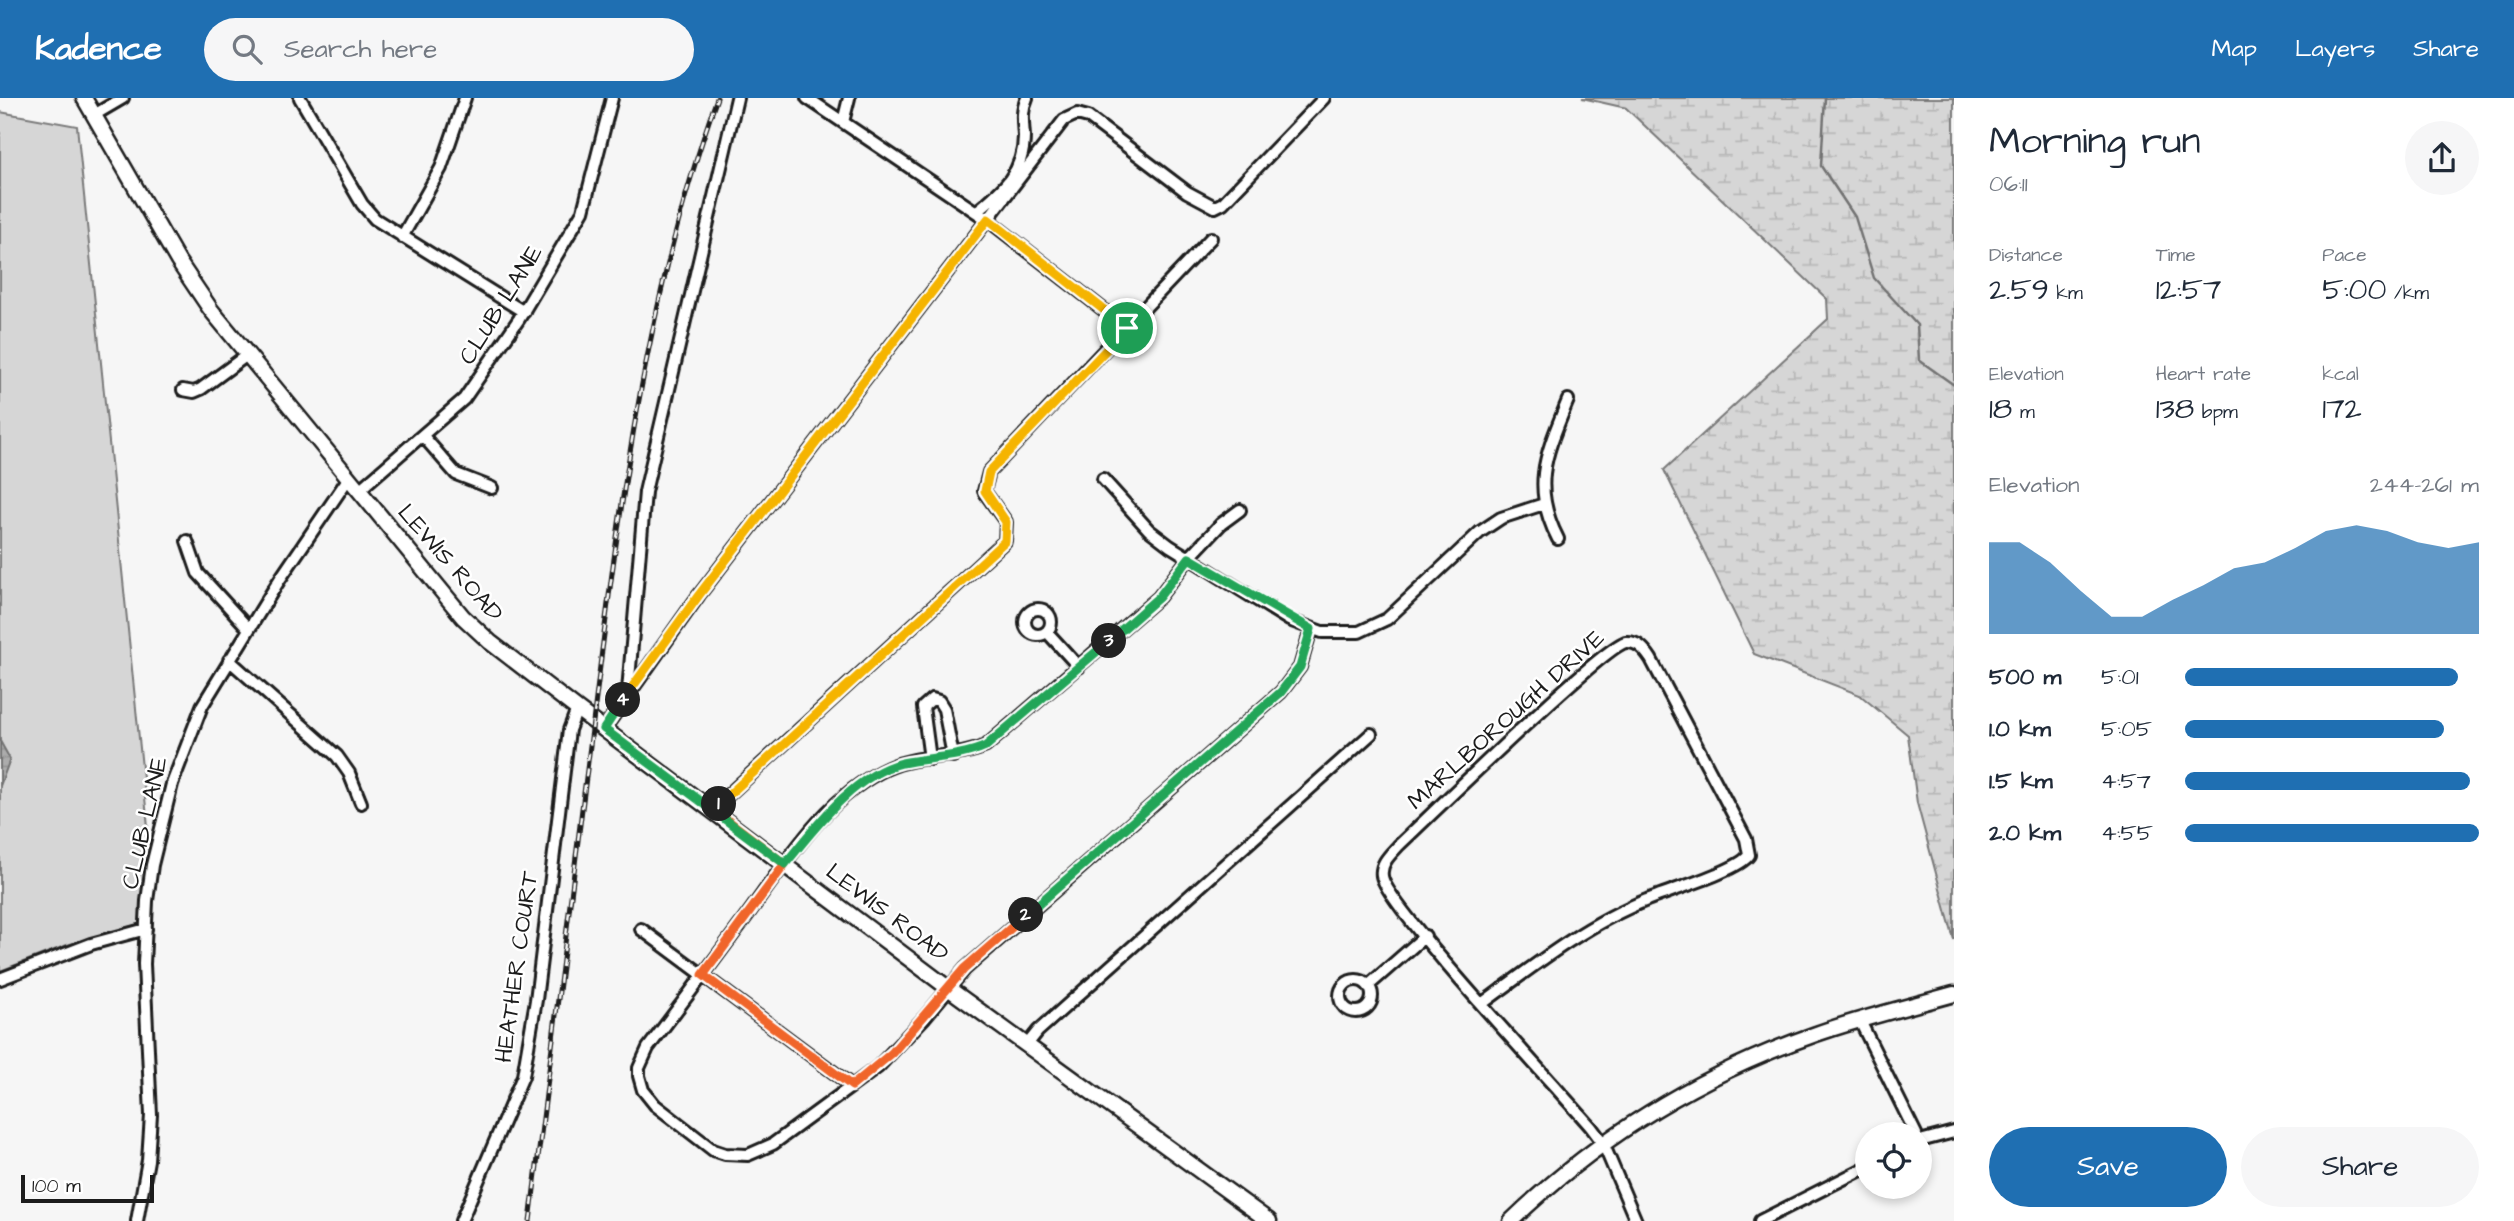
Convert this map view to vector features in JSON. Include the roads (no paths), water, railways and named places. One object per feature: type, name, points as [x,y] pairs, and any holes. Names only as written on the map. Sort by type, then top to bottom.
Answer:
[{"type":"street","name":"LEWIS ROAD","points":[[84,98],[178,261],[247,355],[463,617],[490,642],[577,709],[948,988],[1269,1221]]},
{"type":"street","points":[[94,115],[123,98]]},
{"type":"street","points":[[300,98],[362,204],[375,219],[524,312]]},
{"type":"street","points":[[402,237],[451,146],[465,98]]},
{"type":"street","name":"CLUB LANE","points":[[358,491],[464,400],[524,312],[583,211],[612,98]]},
{"type":"street","points":[[628,694],[645,492],[737,98]]},
{"type":"street","points":[[807,98],[988,219],[1127,328]]},
{"type":"street","points":[[844,122],[849,98]]},
{"type":"street","points":[[976,212],[1001,192],[1021,163],[1022,111],[1027,98]]},
{"type":"street","points":[[604,729],[699,595],[1064,120],[1072,115],[1088,117],[1186,192],[1215,207],[1223,203],[1324,98]]},
{"type":"street","points":[[713,809],[1005,541],[1006,522],[985,491],[989,472],[1212,238]]},
{"type":"street","points":[[183,390],[194,392],[201,389],[247,355]]},
{"type":"street","points":[[1558,539],[1544,504],[1543,471],[1568,400]]},
{"type":"street","points":[[423,436],[456,474],[492,488]]},
{"type":"street","name":"CLUB LANE","points":[[137,1221],[148,1160],[151,1115],[146,929],[152,864],[172,784],[191,729],[229,660],[348,479]]},
{"type":"street","points":[[1102,479],[1149,530],[1189,558],[1311,629],[1349,633],[1367,629],[1387,619],[1480,532],[1502,518],[1544,504]]},
{"type":"street","points":[[1240,510],[1221,524],[1189,558],[1159,597],[986,746],[953,756],[899,764],[867,780],[814,829],[648,1048],[639,1068],[643,1090],[655,1105],[713,1150],[737,1156],[758,1152],[852,1086],[892,1053],[948,988],[1004,934],[1281,692],[1300,667],[1311,629]]},
{"type":"street","points":[[187,541],[198,572],[248,628]]},
{"type":"street","points":[[1047,632],[1079,667]]},
{"type":"street","name":"MARLBOROUGH DRIVE","points":[[1483,1003],[1599,925],[1640,903],[1735,867],[1749,855],[1746,839],[1643,648],[1627,642],[1613,648],[1385,861],[1381,875],[1385,887],[1424,936],[1603,1143],[1636,1221]]},
{"type":"street","points":[[229,660],[337,756],[349,773],[361,803]]},
{"type":"street","points":[[930,759],[923,707],[932,699],[942,704],[953,756]]},
{"type":"street","name":"HEATHER COURT","points":[[461,1221],[523,1076],[536,1000],[569,730],[577,709]]},
{"type":"street","points":[[1026,1046],[1038,1031],[1371,734]]},
{"type":"street","points":[[0,979],[91,944],[146,929]]},
{"type":"street","points":[[641,929],[852,1086]]},
{"type":"street","points":[[1369,985],[1424,936]]},
{"type":"street","points":[[1510,1221],[1603,1143],[1684,1092],[1724,1071],[1817,1034],[1954,994]]},
{"type":"street","points":[[1860,1021],[1910,1122]]},
{"type":"street","points":[[1932,1138],[1954,1132]]},
{"type":"street","points":[[1759,1221],[1855,1173]]},
{"type":"waterway","points":[[1825,98],[1821,166],[1855,217],[1874,278],[1917,325],[1919,360],[1954,385]]},
{"type":"railway","points":[[530,1221],[627,470],[672,244],[717,98]]}]
